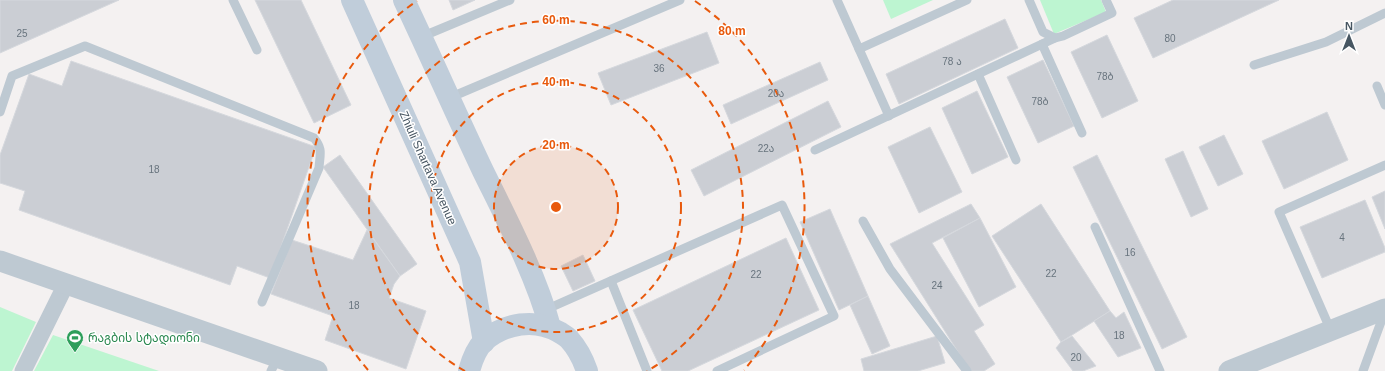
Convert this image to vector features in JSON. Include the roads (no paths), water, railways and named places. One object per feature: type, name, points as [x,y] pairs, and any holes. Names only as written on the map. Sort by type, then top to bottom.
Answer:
[{"type":"main road","name":"Zhiuli Shartava Avenue","points":[[352,0],[470,262],[484,342]]},
{"type":"main road","points":[[404,0],[520,248],[548,318],[568,338],[581,354],[587,371]]},
{"type":"main road","points":[[469,371],[472,358],[484,342],[503,328],[548,318]]},
{"type":"street","points":[[0,261],[66,284],[274,364],[317,371]]},
{"type":"street","points":[[23,371],[66,284]]},
{"type":"street","points":[[1229,371],[1385,309]]},
{"type":"lane","points":[[233,0],[257,50]]},
{"type":"lane","points":[[421,37],[510,0]]},
{"type":"lane","points":[[449,98],[680,0]]},
{"type":"lane","points":[[837,0],[889,116]]},
{"type":"lane","points":[[859,49],[967,0]]},
{"type":"lane","points":[[1029,0],[1043,32],[1055,38]]},
{"type":"lane","points":[[815,150],[1112,13],[1106,0]]},
{"type":"lane","points":[[1254,65],[1326,42],[1385,13]]},
{"type":"lane","points":[[1042,44],[1082,133]]},
{"type":"lane","points":[[0,112],[12,76],[85,46],[314,138],[320,145],[321,150],[318,168],[262,302]]},
{"type":"lane","points":[[978,74],[1016,160]]},
{"type":"lane","points":[[1377,86],[1385,105]]},
{"type":"lane","points":[[1331,331],[1279,212],[1385,165]]},
{"type":"lane","points":[[548,318],[611,281],[782,205],[834,316],[717,371]]},
{"type":"lane","points":[[863,221],[890,270],[967,371]]},
{"type":"lane","points":[[1095,227],[1160,371]]},
{"type":"lane","points":[[611,281],[647,371]]},
{"type":"lane","points":[[1363,371],[1385,309]]},
{"type":"place","name":"რაგბის სტადიონი","points":[[75,353]]}]
